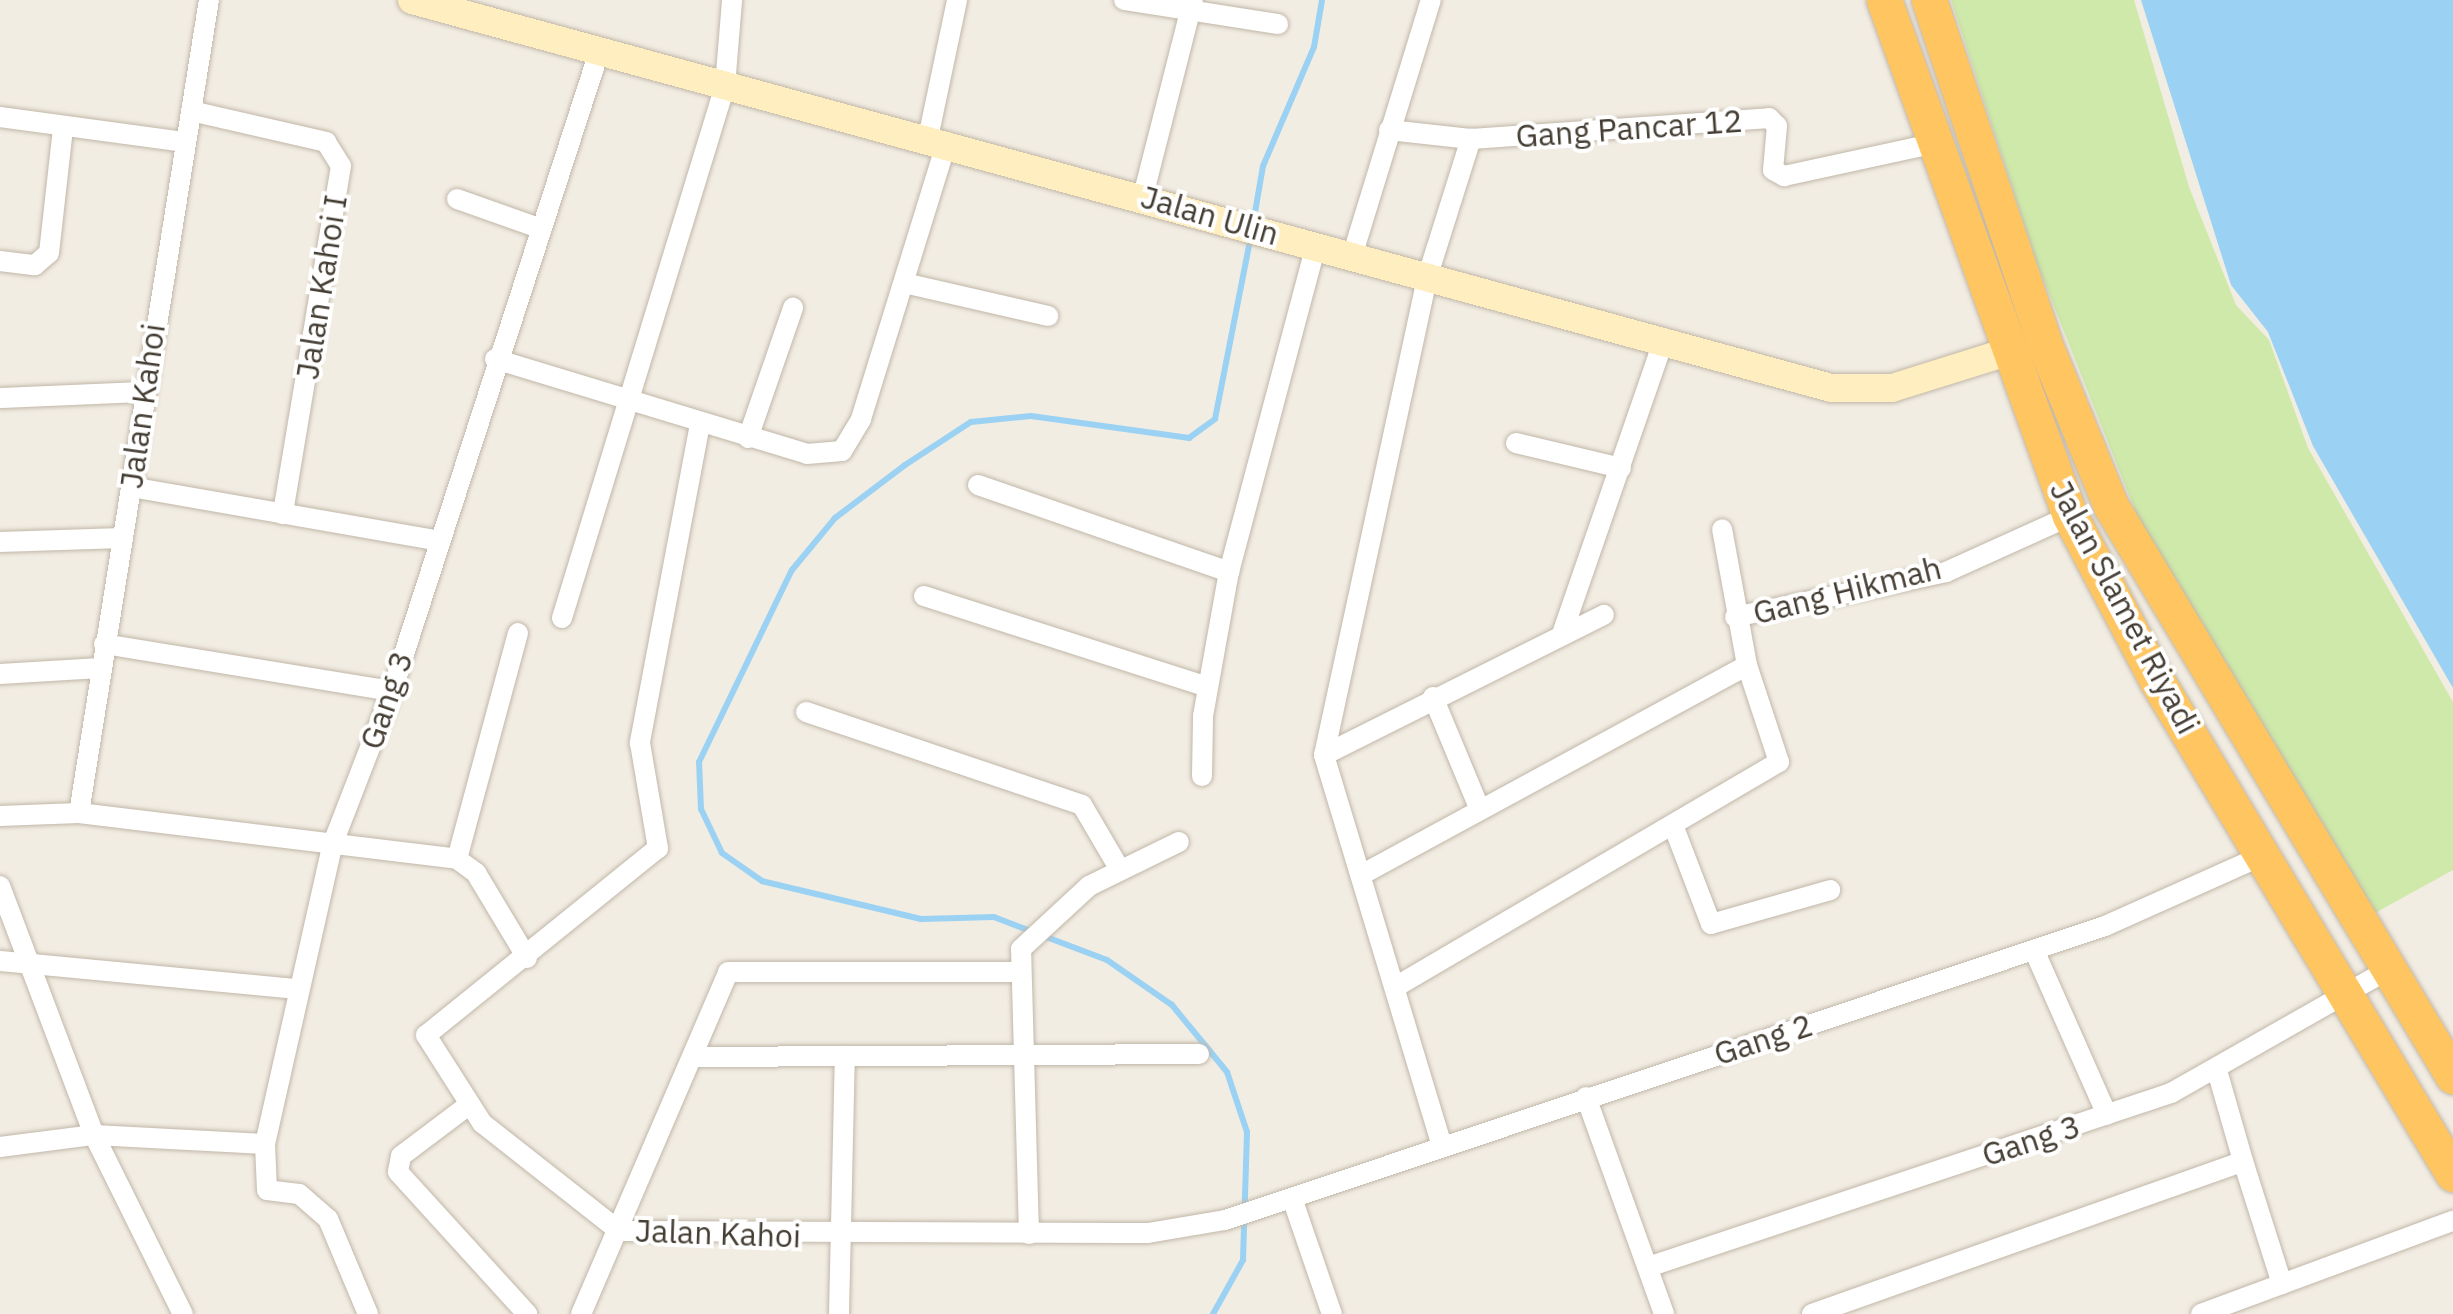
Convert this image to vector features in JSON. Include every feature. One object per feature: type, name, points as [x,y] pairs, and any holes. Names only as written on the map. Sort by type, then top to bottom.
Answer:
[{"type":"highway","name":"Jalan Slamet Riyadi","points":[[1884,0],[1932,144],[2070,516],[2157,682],[2347,991],[2453,1174]]},
{"type":"highway","name":"Jalan Slamet Riyadi","points":[[1928,0],[2111,506],[2393,967],[2453,1076]]},
{"type":"highway","points":[[1903,57],[1942,43]]},
{"type":"highway","points":[[2378,1046],[2427,1024]]},
{"type":"street","name":"Jalan Kahoi","points":[[79,813],[143,392],[210,0]]},
{"type":"street","name":"Jalan Ulin","points":[[412,0],[1352,253],[1662,342],[1864,392],[2007,352]]},
{"type":"street","points":[[562,618],[626,398],[725,86],[732,0]]},
{"type":"street","points":[[495,360],[806,454],[842,451],[904,284],[937,140],[958,0]]},
{"type":"street","points":[[1124,0],[1192,6],[1278,24]]},
{"type":"street","points":[[1352,253],[1430,0]]},
{"type":"street","points":[[1143,196],[1192,6]]},
{"type":"street","name":"Gang 3","points":[[368,1314],[328,1219],[299,1194],[267,1190],[265,1144],[296,989],[333,843],[392,691],[435,540],[599,52]]},
{"type":"street","name":"Jalan Kahoi I","points":[[191,112],[326,142],[341,166],[283,514]]},
{"type":"street","points":[[0,117],[185,142]]},
{"type":"street","name":"Gang Pancar 12","points":[[1389,130],[1471,139],[1769,118],[1777,126],[1773,170],[1784,176],[1932,144]]},
{"type":"street","points":[[0,262],[36,265],[48,253],[64,128]]},
{"type":"street","points":[[1442,1146],[1397,986],[1324,755],[1428,275],[1471,139]]},
{"type":"street","points":[[457,198],[539,228]]},
{"type":"street","points":[[1202,776],[1208,687],[1229,572],[1316,245]]},
{"type":"street","points":[[904,284],[1048,316]]},
{"type":"street","points":[[748,438],[794,308]]},
{"type":"street","points":[[1563,631],[1662,342]]},
{"type":"street","points":[[0,398],[143,392]]},
{"type":"street","name":"Jalan Kahoi","points":[[700,424],[640,742],[658,848],[527,958],[426,1035],[466,1107],[619,1231],[840,1237],[1148,1233],[1225,1220]]},
{"type":"street","points":[[1516,443],[1621,468]]},
{"type":"street","points":[[978,485],[1229,572]]},
{"type":"street","points":[[131,487],[435,540]]},
{"type":"street","name":"Gang Hikmah","points":[[1735,617],[1934,576],[2070,516]]},
{"type":"street","points":[[1397,986],[1779,762],[1746,665],[1722,530]]},
{"type":"street","points":[[0,542],[122,538]]},
{"type":"street","points":[[924,596],[1208,687]]},
{"type":"street","points":[[1324,755],[1563,631],[1604,615]]},
{"type":"street","points":[[457,859],[518,633]]},
{"type":"street","points":[[104,644],[392,691]]},
{"type":"street","points":[[1361,875],[1746,665]]},
{"type":"street","points":[[0,674],[100,668]]},
{"type":"street","points":[[1433,698],[1480,810]]},
{"type":"street","points":[[806,712],[1082,804],[1119,868]]},
{"type":"street","points":[[0,816],[79,813],[457,859],[476,873],[527,958]]},
{"type":"street","points":[[1673,825],[1711,924],[1830,890]]},
{"type":"street","points":[[1029,1234],[1021,949],[1058,908],[1119,868],[1179,842]]},
{"type":"street","name":"Gang 2","points":[[1225,1220],[1292,1201],[1586,1097],[2034,950],[2264,854]]},
{"type":"street","points":[[0,886],[10,959],[183,1314]]},
{"type":"street","points":[[2034,950],[2108,1114]]},
{"type":"street","points":[[10,959],[296,989]]},
{"type":"street","name":"Gang 3","points":[[1648,1267],[2218,1074],[2347,991],[2393,967]]},
{"type":"street","points":[[581,1314],[696,1057],[728,972],[1020,972]]},
{"type":"street","points":[[696,1057],[1199,1054]]},
{"type":"street","points":[[839,1314],[844,1056]]},
{"type":"street","points":[[2218,1074],[2282,1284]]},
{"type":"street","points":[[1586,1097],[1664,1314]]},
{"type":"street","points":[[466,1107],[401,1156],[398,1172],[527,1314]]},
{"type":"street","points":[[0,1147],[94,1135],[265,1144]]},
{"type":"street","points":[[1812,1314],[2243,1160]]},
{"type":"street","points":[[1292,1201],[1332,1314]]},
{"type":"street","points":[[2201,1314],[2453,1221]]},
{"type":"green space","points":[[1951,0],[2134,0],[2189,187],[2236,305],[2269,340],[2308,448],[2453,702],[2453,870],[2375,913],[2150,548],[2036,261]]},
{"type":"water","points":[[2141,0],[2453,0],[2453,688],[2313,446],[2268,332],[2231,285]]},
{"type":"waterway","points":[[1253,224],[1263,166],[1314,47],[1322,0]]},
{"type":"waterway","points":[[1213,1314],[1243,1260],[1247,1132],[1227,1072],[1172,1005],[1107,960],[994,917],[921,919],[762,881],[722,853],[701,809],[699,762],[792,570],[835,518],[905,465],[971,422],[1031,416],[1189,438],[1215,419],[1251,236]]}]
